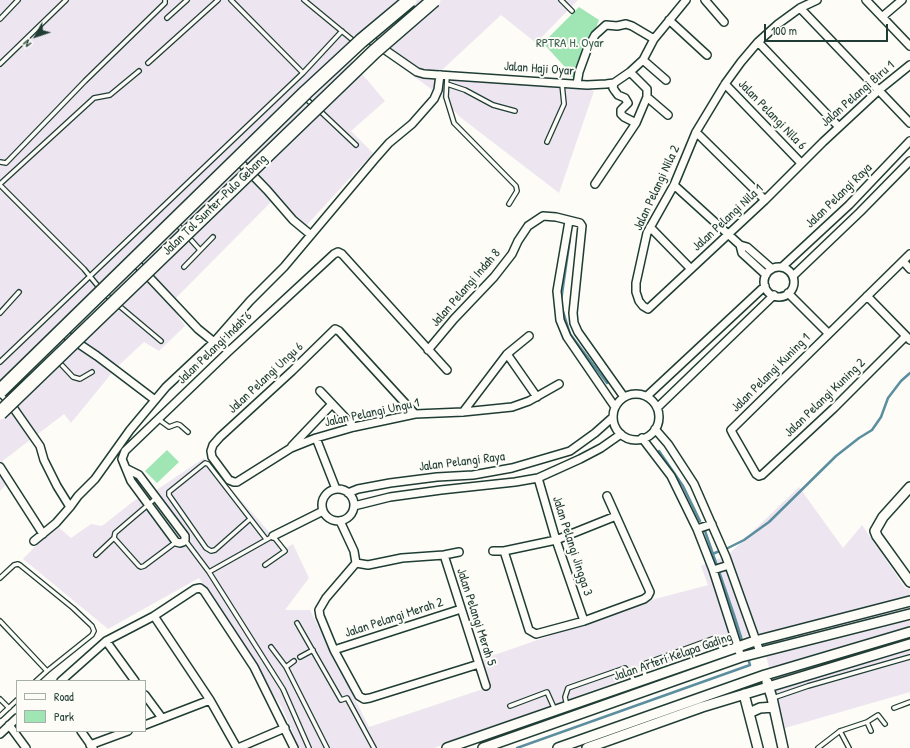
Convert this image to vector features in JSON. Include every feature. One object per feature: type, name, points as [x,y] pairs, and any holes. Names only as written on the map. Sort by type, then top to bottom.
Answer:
[{"type":"highway","name":"Jalan Tol Sunter–Pulo Gebang","points":[[0,391],[306,92],[361,41],[410,0]]},
{"type":"highway","name":"Jalan Tol Sunter–Pulo Gebang","points":[[0,413],[318,104],[374,52],[434,0]]},
{"type":"street","name":"Jalan Haji Oyar","points":[[363,35],[396,56],[417,72],[424,74],[597,85],[614,82],[630,72],[643,60],[654,39],[686,0]]},
{"type":"street","points":[[705,0],[724,22]]},
{"type":"street","name":"Jalan Pelangi Nila 2","points":[[648,309],[639,301],[636,292],[636,283],[647,233],[674,185],[696,132],[725,84],[758,42],[778,24],[800,8],[817,0]]},
{"type":"street","points":[[866,0],[910,46]]},
{"type":"street","points":[[882,17],[902,0]]},
{"type":"street","points":[[800,8],[910,123]]},
{"type":"street","points":[[669,20],[707,55]]},
{"type":"street","points":[[577,84],[579,72],[587,50],[595,35],[606,25],[617,26],[626,24],[654,39]]},
{"type":"street","points":[[758,42],[839,127]]},
{"type":"street","points":[[643,60],[666,80]]},
{"type":"street","name":"Jalan Pelangi Biru 1","points":[[823,142],[879,90],[910,65]]},
{"type":"street","points":[[595,184],[636,123],[647,97],[647,89],[630,72]]},
{"type":"street","points":[[34,541],[70,507],[78,496],[95,479],[130,430],[166,387],[214,342],[250,301],[284,267],[389,143],[412,124],[434,99],[444,76]]},
{"type":"street","points":[[614,82],[613,88],[615,91],[618,95],[625,98],[628,103],[621,110],[621,114],[636,123]]},
{"type":"street","name":"Jalan Pelangi Nila 6","points":[[725,84],[801,163]]},
{"type":"street","points":[[647,97],[668,115]]},
{"type":"street","points":[[696,132],[765,200]]},
{"type":"street","name":"Jalan Pelangi Raya","points":[[782,267],[849,205],[910,141]]},
{"type":"street","name":"Jalan Pelangi Nila 1","points":[[648,309],[691,269],[731,237],[765,200],[823,142]]},
{"type":"street","points":[[236,158],[293,220],[311,235]]},
{"type":"street","name":"Jalan Pelangi Raya","points":[[793,276],[855,218],[910,161]]},
{"type":"street","points":[[674,185],[740,245],[747,247],[772,269]]},
{"type":"street","name":"Jalan Pelangi Indah 8","points":[[428,350],[454,319],[494,277],[512,254],[518,241],[528,226],[543,216],[556,217],[580,224],[582,226],[573,313],[574,323],[578,332],[624,397]]},
{"type":"street","points":[[569,221],[558,291],[560,320],[567,337],[615,407]]},
{"type":"street","points":[[650,227],[691,269]]},
{"type":"street","points":[[740,245],[742,253],[766,275]]},
{"type":"street","name":"Jalan Pelangi Indah 6","points":[[176,542],[131,481],[122,458],[125,451],[228,352],[334,254],[338,252],[342,254],[428,350]]},
{"type":"street","name":"Jalan Pelangi Kuning 1","points":[[759,476],[756,474],[731,430],[910,254]]},
{"type":"street","points":[[133,260],[198,329],[214,342]]},
{"type":"street","points":[[903,261],[910,269]]},
{"type":"street","points":[[782,267],[787,269],[793,276],[793,286],[788,294],[779,296],[774,295],[770,293],[765,286],[764,280],[766,275],[772,269],[782,267]]},
{"type":"street","points":[[647,396],[765,286]]},
{"type":"street","name":"Jalan Pelangi Kuning 1","points":[[788,294],[828,333]]},
{"type":"street","points":[[657,408],[774,295]]},
{"type":"street","points":[[867,296],[908,338]]},
{"type":"street","name":"Jalan Pelangi Ungu 6","points":[[244,478],[234,482],[229,480],[212,457],[211,451],[213,446],[220,437],[335,329],[339,331],[415,414]]},
{"type":"street","points":[[60,331],[97,356],[156,400]]},
{"type":"street","points":[[463,412],[507,354],[529,336]]},
{"type":"street","name":"Jalan Pelangi Kuning 2","points":[[759,476],[762,475],[908,338]]},
{"type":"street","points":[[428,350],[447,370]]},
{"type":"street","points":[[507,354],[537,397]]},
{"type":"street","name":"Jalan Pelangi Ungu 1","points":[[244,478],[291,448],[316,438],[354,427],[415,414],[463,412],[512,407],[537,397],[559,384]]},
{"type":"street","points":[[320,390],[354,427]]},
{"type":"street","points":[[0,391],[40,446],[44,460],[57,486],[70,507]]},
{"type":"street","points":[[636,394],[647,396],[653,401],[657,408],[659,415],[658,423],[649,435],[642,438],[628,438],[621,434],[616,427],[613,417],[615,407],[624,397],[636,394]]},
{"type":"street","points":[[291,448],[332,404]]},
{"type":"street","name":"Jalan Pelangi Raya","points":[[348,493],[358,489],[390,483],[436,477],[473,475],[512,468],[570,451],[595,433],[613,417]]},
{"type":"street","points":[[655,429],[668,444],[694,484],[712,524],[728,565],[746,645],[745,656]]},
{"type":"street","name":"Jalan Pelangi Raya","points":[[354,506],[390,497],[538,478],[602,448],[621,434]]},
{"type":"street","points":[[316,438],[336,489]]},
{"type":"street","points":[[642,438],[671,476],[697,529],[746,645],[760,652]]},
{"type":"street","points":[[0,467],[43,534]]},
{"type":"street","points":[[127,469],[139,475],[185,536],[185,540],[180,543],[176,542]]},
{"type":"street","name":"Jalan Pelangi Jingga 3","points":[[538,478],[556,540],[584,621]]},
{"type":"street","points":[[910,487],[882,517],[875,531],[910,582]]},
{"type":"street","points":[[336,489],[348,493],[352,498],[354,506],[349,516],[340,521],[330,519],[323,511],[322,501],[324,497],[336,489]]},
{"type":"street","points":[[504,552],[529,630],[536,634],[584,621],[648,596],[650,592],[608,496]]},
{"type":"street","points":[[273,536],[323,511]]},
{"type":"street","points":[[493,551],[504,552],[556,540],[616,516]]},
{"type":"street","points":[[340,521],[354,551],[356,564]]},
{"type":"street","points":[[697,529],[712,524]]},
{"type":"street","points":[[356,564],[368,565],[402,558],[444,555],[460,552]]},
{"type":"street","name":"Jalan Pelangi Merah 5","points":[[444,555],[486,686]]},
{"type":"street","points":[[356,564],[326,598],[319,610],[334,650],[360,696],[364,699],[370,698],[479,664]]},
{"type":"street","points":[[715,570],[728,565]]},
{"type":"street","points":[[62,680],[106,641],[154,616],[194,589],[200,588],[204,591],[254,667],[294,748]]},
{"type":"street","name":"Jalan Arteri Kelapa Gading","points":[[447,748],[724,652],[910,600]]},
{"type":"street","name":"Jalan Pelangi Merah 2","points":[[334,650],[461,609]]},
{"type":"street","name":"Jalan Arteri Kelapa Gading","points":[[483,748],[745,656],[910,614]]},
{"type":"street","points":[[154,616],[210,700],[237,748],[285,728]]},
{"type":"street","points":[[558,748],[765,675],[910,632]]},
{"type":"street","points":[[106,641],[134,680]]},
{"type":"street","points":[[587,748],[702,707],[910,644]]},
{"type":"street","points":[[765,675],[783,748]]},
{"type":"street","points":[[744,694],[758,748]]},
{"type":"street","points":[[146,696],[162,718]]},
{"type":"street","points":[[699,698],[702,707]]},
{"type":"street","points":[[146,725],[210,700]]},
{"type":"street","points":[[749,713],[773,703]]},
{"type":"street","points":[[0,734],[16,719]]},
{"type":"street","points":[[9,725],[26,748]]},
{"type":"street","points":[[82,732],[92,746],[126,732]]},
{"type":"lane","points":[[0,19],[18,0]]},
{"type":"lane","points":[[0,64],[66,0]]},
{"type":"lane","points":[[0,162],[6,163],[85,81],[165,3],[165,0]]},
{"type":"lane","points":[[167,18],[187,0]]},
{"type":"lane","points":[[148,63],[218,0]]},
{"type":"lane","points":[[231,0],[303,72]]},
{"type":"lane","points":[[304,0],[356,43]]},
{"type":"lane","points":[[562,0],[572,11]]},
{"type":"lane","points":[[0,362],[303,72],[342,31]]},
{"type":"lane","points":[[139,71],[110,95],[94,98],[0,184],[102,290],[161,341]]},
{"type":"lane","points":[[444,76],[447,84],[446,97],[454,123],[516,186],[517,191],[509,204]]},
{"type":"lane","points":[[547,142],[564,104],[562,82]]},
{"type":"lane","points":[[447,84],[465,90],[493,105],[516,110]]},
{"type":"lane","points":[[302,95],[320,110],[356,145]]},
{"type":"lane","points":[[173,220],[200,250]]},
{"type":"lane","points":[[184,267],[213,237]]},
{"type":"lane","points":[[0,313],[19,292]]},
{"type":"lane","points":[[45,347],[50,353]]},
{"type":"lane","points":[[55,358],[73,377],[80,379],[92,372]]},
{"type":"lane","points":[[158,419],[169,427],[177,424],[180,425],[188,432]]},
{"type":"lane","points":[[250,519],[211,551],[206,548],[169,495],[169,492],[205,463],[210,467],[266,539]]},
{"type":"lane","points":[[96,555],[114,538],[115,533],[148,503],[156,498]]},
{"type":"lane","points":[[208,572],[273,536],[285,551],[265,565]]},
{"type":"lane","points":[[114,538],[141,567],[176,542]]},
{"type":"lane","points":[[185,540],[208,572],[283,689],[309,748]]},
{"type":"lane","points":[[0,578],[16,564],[20,564],[74,608],[92,626],[94,630],[92,635],[46,670],[37,680]]},
{"type":"lane","points":[[0,620],[46,670]]},
{"type":"lane","points":[[297,623],[341,700],[347,698],[374,748]]},
{"type":"lane","points":[[645,680],[644,664],[715,638],[724,652]]},
{"type":"lane","points":[[271,647],[286,667],[326,748]]},
{"type":"lane","points":[[300,658],[313,650]]},
{"type":"lane","points":[[773,703],[808,686],[910,657]]},
{"type":"lane","points":[[286,667],[294,661]]},
{"type":"lane","points":[[567,706],[565,697],[568,688],[625,668],[636,683]]},
{"type":"lane","points":[[510,706],[547,692],[555,711]]},
{"type":"lane","points":[[0,699],[8,708]]},
{"type":"lane","points":[[0,716],[16,701]]},
{"type":"lane","points":[[894,708],[910,702]]},
{"type":"lane","points":[[818,748],[823,746],[840,731],[867,722],[878,715],[885,724]]},
{"type":"lane","points":[[867,722],[871,731]]},
{"type":"lane","points":[[840,731],[849,748]]},
{"type":"shaded area","points":[[0,0],[578,0],[536,43],[501,15],[442,70],[566,82],[594,91],[559,193],[460,117],[439,95],[358,35],[342,50],[385,101],[351,131],[373,153],[304,228],[274,199],[170,304],[185,326],[159,351],[144,342],[116,368],[71,423],[64,414],[0,463]]},
{"type":"shaded area","points":[[204,458],[284,549],[293,544],[309,578],[285,610],[310,610],[369,727],[489,687],[480,660],[655,599],[708,585],[701,566],[728,555],[799,487],[843,548],[862,525],[906,589],[910,588],[910,692],[785,728],[760,633],[727,642],[434,748],[299,748],[282,708],[199,578],[108,629],[23,559],[56,525],[71,538],[91,524],[102,526],[135,500],[158,489]]},
{"type":"shaded area","points":[[0,474],[7,484],[0,491]]},
{"type":"green space","name":"RPTRA H. Oyar","points":[[579,7],[599,20],[577,78],[559,75],[564,66],[543,43]]},
{"type":"green space","points":[[167,450],[179,462],[157,483],[145,471]]},
{"type":"waterway","points":[[561,301],[570,238]]},
{"type":"waterway","points":[[562,308],[570,334],[607,383]]},
{"type":"waterway","points":[[726,549],[744,540],[769,522],[836,456],[872,430],[881,417],[888,398],[901,381],[910,373]]},
{"type":"waterway","points":[[659,451],[683,486],[700,521]]},
{"type":"waterway","points":[[705,531],[746,653]]},
{"type":"waterway","points":[[712,554],[720,551]]},
{"type":"waterway","points":[[517,748],[750,665],[748,658]]}]
